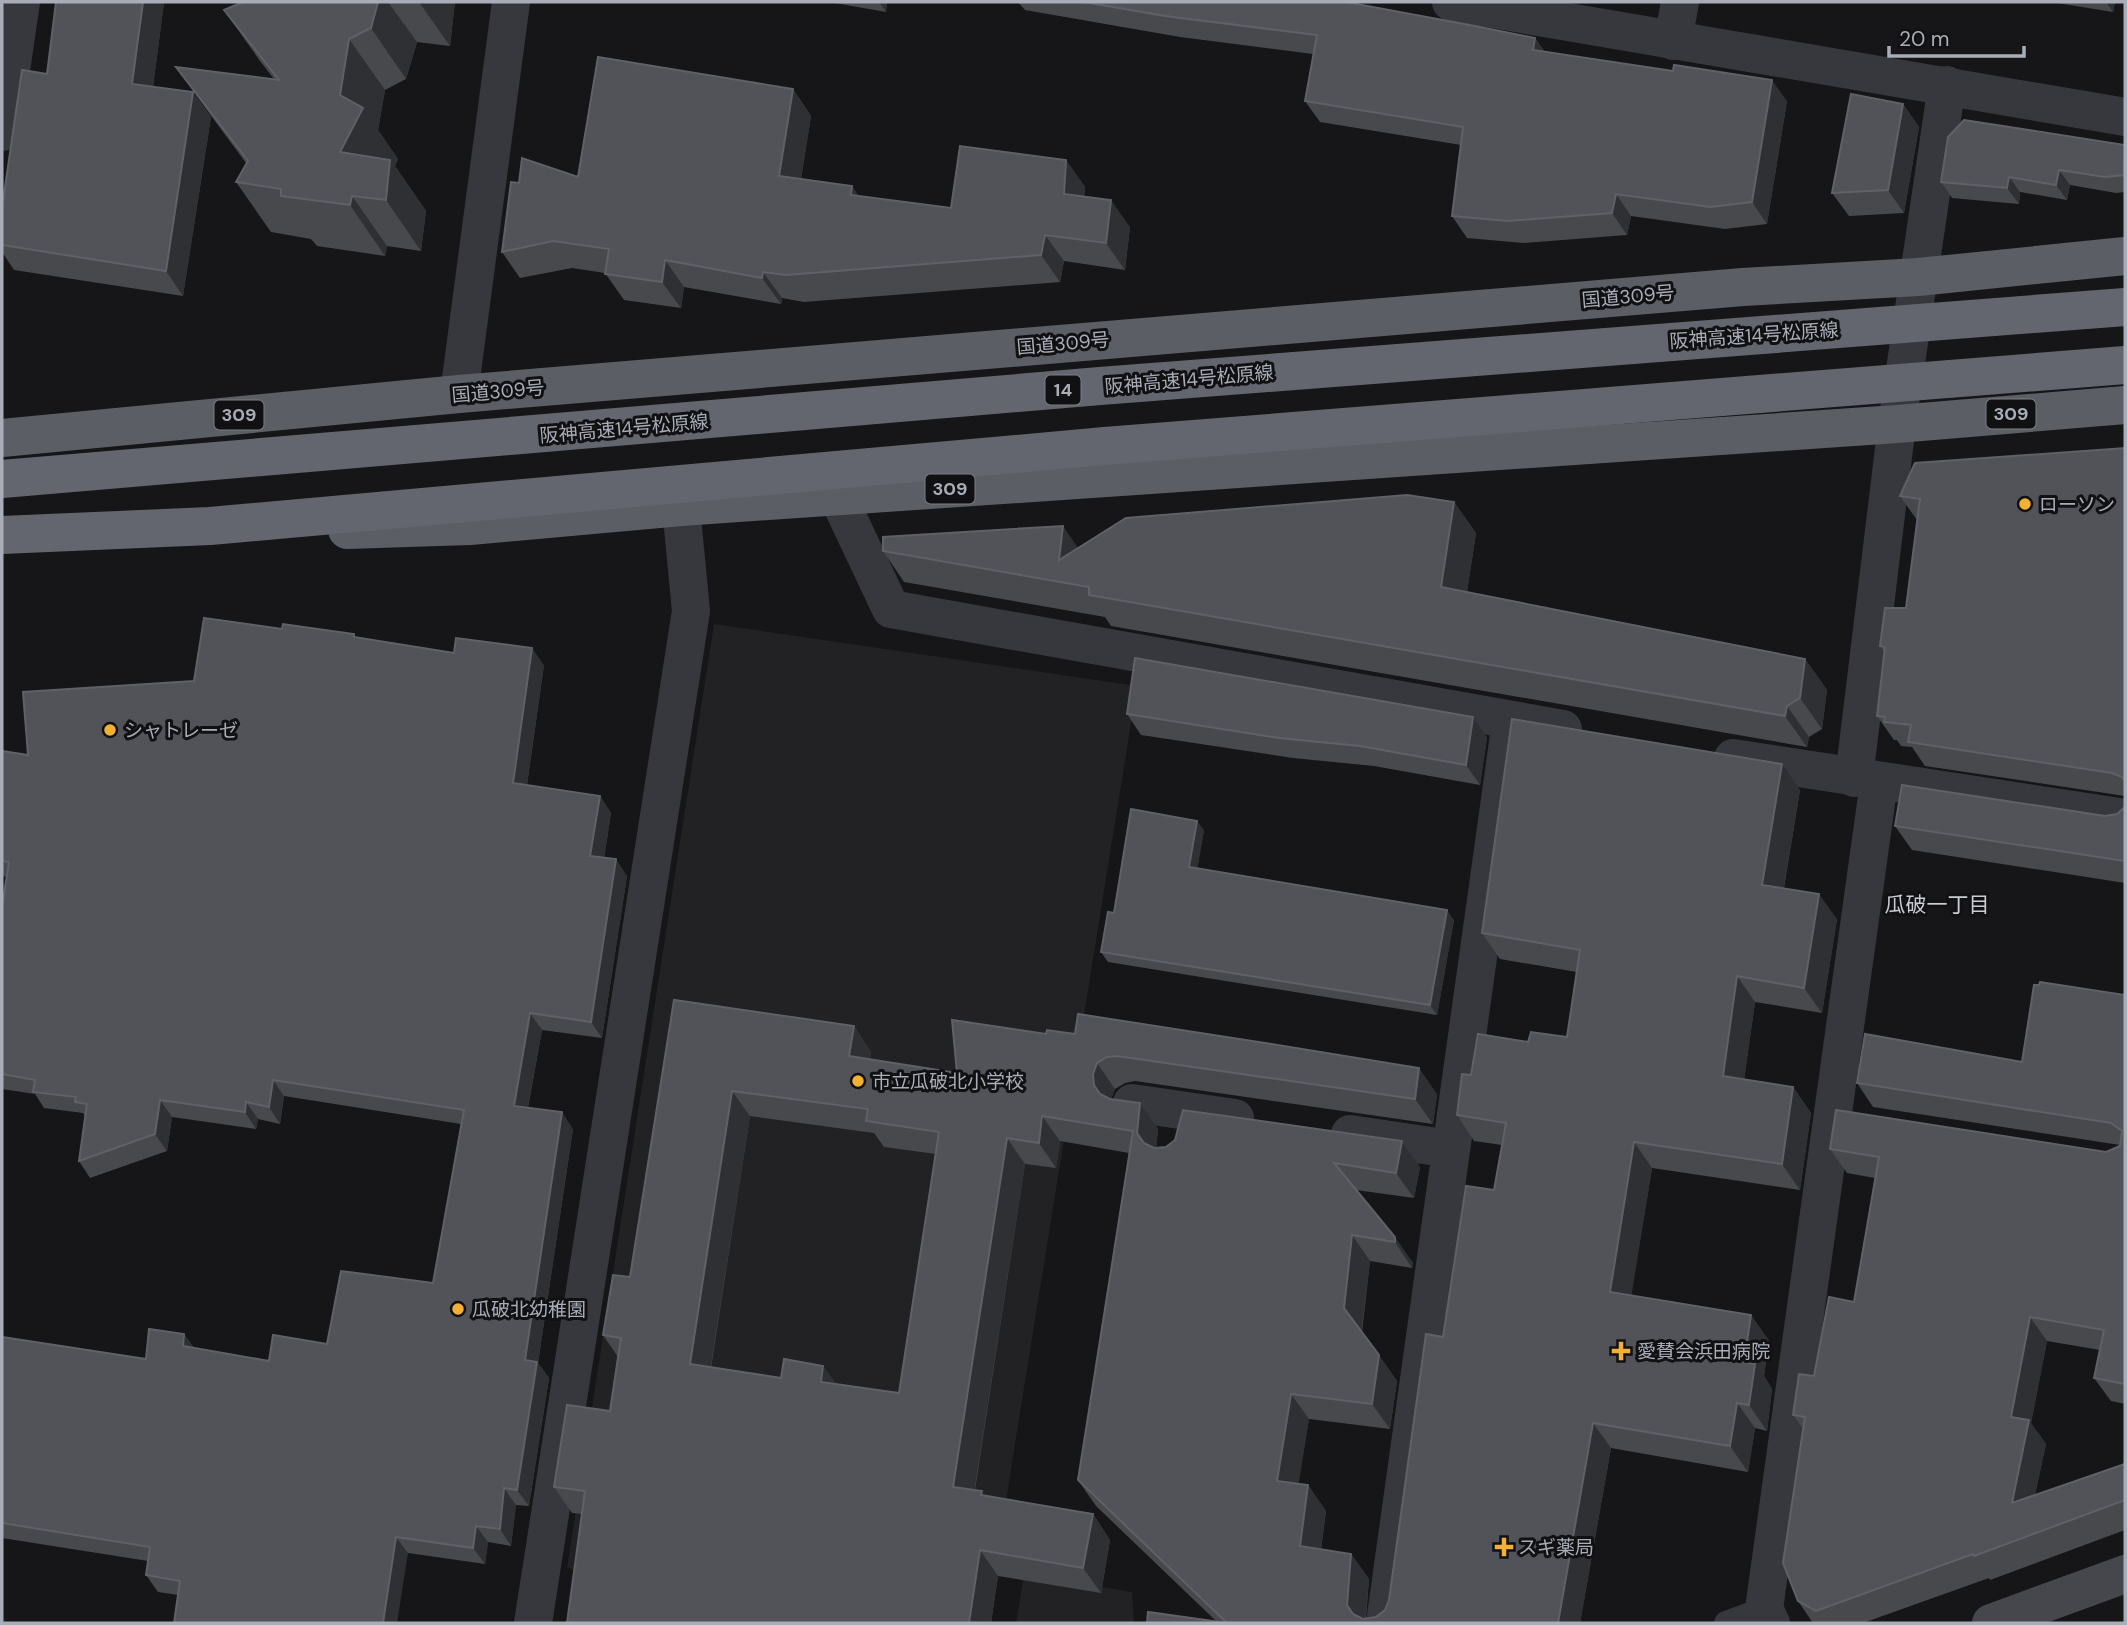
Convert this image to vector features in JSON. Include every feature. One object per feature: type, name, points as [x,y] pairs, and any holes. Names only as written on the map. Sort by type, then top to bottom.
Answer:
[{"type":"highway","name":"国道309号","points":[[8,436],[459,394],[1743,287],[1918,277],[2125,257]]},
{"type":"highway","name":"阪神高速14号松原線","points":[[2,479],[1128,384],[2125,307]]},
{"type":"highway","points":[[2,536],[210,526],[1105,446],[2125,365]]},
{"type":"highway","name":"309","points":[[2,543],[470,526],[681,507],[1897,425],[2125,404]]},
{"type":"main road","points":[[1991,1623],[2125,1574]]},
{"type":"street","points":[[2,132],[21,2]]},
{"type":"street","points":[[459,394],[511,2]]},
{"type":"street","points":[[1451,2],[2125,117]]},
{"type":"street","points":[[1673,41],[1680,2]]},
{"type":"street","points":[[1767,1616],[1846,1118],[1867,780],[1897,425],[1947,85]]},
{"type":"street","points":[[838,497],[891,609],[1592,734]]},
{"type":"street","points":[[533,1623],[691,611],[681,507]]},
{"type":"street","points":[[1385,1623],[1511,721]]},
{"type":"street","points":[[1701,753],[2125,818]]},
{"type":"street","points":[[1132,1103],[1181,1126],[1264,1122]]},
{"type":"street","points":[[1317,1130],[1451,1149]]},
{"type":"lane","points":[[1726,1623],[1767,1616]]},
{"type":"shaded area","name":"市立瓜破北小学校","points":[[714,624],[1137,686],[1010,1475],[989,1623],[920,1623],[567,1568]]},
{"type":"shaded area","points":[[1024,1574],[1132,1592],[1134,1623],[1016,1623]]},
{"type":"building","points":[[56,2],[143,2],[132,84],[193,92],[166,271],[2,245],[2,208],[22,70],[47,74]]},
{"type":"building","points":[[243,2],[378,2],[371,28],[349,39],[340,95],[363,108],[340,152],[390,160],[386,200],[352,196],[350,205],[281,196],[281,189],[236,182],[248,161],[176,67],[279,80],[224,10]]},
{"type":"building","points":[[1084,2],[1346,2],[1535,38],[1533,50],[1673,71],[1674,65],[1772,80],[1752,202],[1710,207],[1616,194],[1612,213],[1508,221],[1452,216],[1463,127],[1305,101],[1317,35],[1165,16]]},
{"type":"building","points":[[598,57],[793,89],[779,176],[852,186],[851,195],[951,208],[960,146],[1066,160],[1064,194],[1111,200],[1106,243],[1045,235],[1041,255],[786,275],[763,272],[762,278],[665,260],[662,282],[605,274],[609,249],[553,241],[502,252],[511,182],[519,183],[522,158],[578,177]]},
{"type":"building","points":[[1851,94],[1903,104],[1888,190],[1832,193]]},
{"type":"building","points":[[1964,120],[2125,145],[2124,175],[2105,177],[2059,170],[2056,185],[2009,177],[2007,188],[1941,182],[1948,137]]},
{"type":"building","points":[[2125,448],[2125,781],[2112,773],[1908,742],[1911,725],[1884,722],[1885,717],[1877,716],[1885,647],[1880,646],[1885,608],[1906,608],[1920,499],[1900,496],[1915,463]]},
{"type":"building","points":[[1407,495],[1454,502],[1441,587],[1805,659],[1800,698],[1787,706],[1785,716],[1089,595],[1089,587],[883,551],[883,537],[1063,526],[1059,560],[1126,518]]},
{"type":"building","points":[[204,618],[282,629],[283,624],[454,653],[456,638],[532,648],[513,783],[600,796],[590,856],[616,859],[591,1022],[530,1013],[514,1106],[562,1112],[525,1360],[537,1362],[517,1490],[504,1488],[500,1529],[476,1526],[473,1548],[396,1537],[383,1623],[174,1623],[180,1581],[146,1575],[150,1547],[2,1523],[2,1337],[146,1359],[149,1329],[184,1334],[183,1346],[269,1361],[273,1335],[327,1344],[341,1271],[433,1283],[464,1110],[273,1080],[269,1107],[246,1102],[245,1112],[160,1100],[155,1134],[79,1161],[87,1104],[75,1102],[76,1097],[33,1092],[35,1080],[2,1074],[2,907],[9,862],[2,861],[2,751],[28,755],[23,692],[194,681]]},
{"type":"building","points":[[1135,658],[1473,717],[1466,765],[1360,746],[1279,738],[1127,714]]},
{"type":"building","points":[[1512,719],[1782,764],[1762,885],[1819,894],[1804,988],[1737,976],[1723,1076],[1793,1087],[1782,1164],[1634,1142],[1610,1292],[1751,1315],[1744,1362],[1755,1364],[1749,1405],[1737,1403],[1730,1446],[1593,1423],[1558,1623],[1227,1623],[1078,1480],[1133,1131],[1042,1116],[1039,1143],[1007,1138],[953,1487],[982,1491],[981,1495],[1093,1514],[1083,1568],[980,1550],[969,1623],[567,1623],[585,1491],[554,1487],[567,1405],[610,1411],[621,1338],[603,1335],[613,1275],[630,1277],[674,1000],[854,1026],[849,1056],[957,1073],[952,1020],[1046,1034],[1047,1030],[1075,1034],[1078,1014],[1419,1068],[1415,1099],[1117,1056],[1107,1057],[1097,1063],[1093,1074],[1094,1085],[1100,1094],[1110,1099],[1140,1103],[1137,1133],[1144,1143],[1154,1148],[1166,1147],[1175,1140],[1183,1110],[1402,1141],[1396,1173],[1334,1163],[1395,1237],[1395,1242],[1352,1235],[1344,1308],[1379,1355],[1372,1404],[1291,1394],[1277,1481],[1308,1485],[1300,1546],[1351,1554],[1347,1605],[1353,1614],[1363,1619],[1376,1617],[1385,1610],[1389,1600],[1426,1334],[1443,1337],[1466,1186],[1494,1190],[1506,1123],[1457,1115],[1462,1074],[1471,1075],[1478,1034],[1528,1042],[1531,1032],[1567,1037],[1580,950],[1482,933]],"holes":[[[732,1091],[868,1109],[866,1121],[939,1132],[899,1393],[821,1382],[823,1366],[784,1359],[781,1378],[690,1364]]]},
{"type":"building","points":[[1902,785],[2105,816],[2117,814],[2125,807],[2125,861],[1895,826]]},
{"type":"building","points":[[1131,809],[1197,821],[1189,867],[1447,910],[1430,1005],[1101,952],[1108,912],[1114,913]]},
{"type":"building","points":[[2040,982],[2125,995],[2125,1384],[2094,1378],[2104,1330],[2030,1317],[2011,1417],[2029,1420],[2012,1503],[2125,1464],[2125,1500],[1816,1611],[1798,1601],[1783,1563],[1805,1417],[1793,1415],[1799,1374],[1814,1376],[1829,1297],[1854,1302],[1879,1157],[1830,1149],[1836,1110],[2106,1152],[2120,1146],[2122,1131],[2111,1123],[1857,1083],[1865,1034],[2022,1062],[2034,985],[2039,985]]},
{"type":"building","points":[[1148,1612],[1227,1623],[1147,1623]]},
{"type":"place","name":"ローソン","points":[[2025,504]]},
{"type":"place","name":"シャトレーゼ","points":[[110,730]]},
{"type":"place","name":"市立瓜破北小学校","points":[[858,1081]]},
{"type":"place","name":"瓜破北幼稚園","points":[[458,1309]]},
{"type":"place","name":"愛賛会浜田病院","points":[[1621,1351]]},
{"type":"place","name":"スギ薬局","points":[[1504,1547]]},
{"type":"district","name":"瓜破一丁目","points":[[1937,905]]}]
